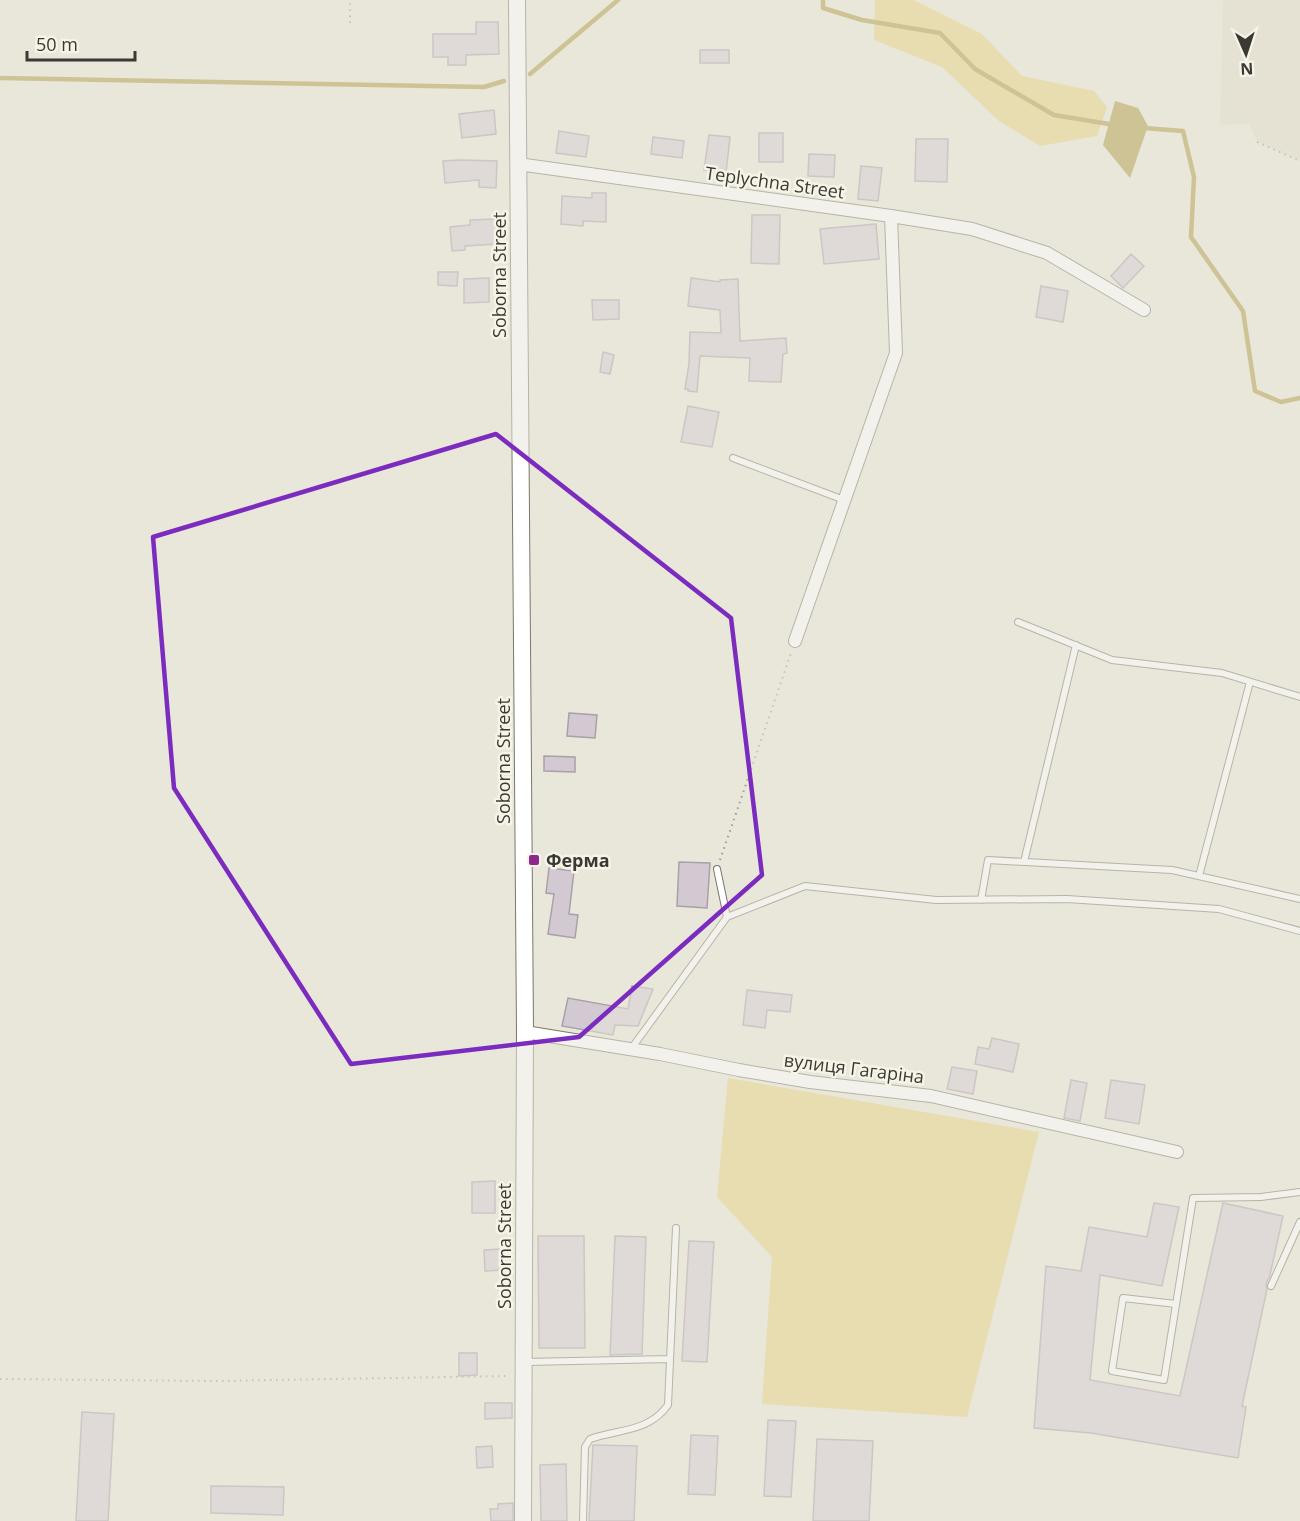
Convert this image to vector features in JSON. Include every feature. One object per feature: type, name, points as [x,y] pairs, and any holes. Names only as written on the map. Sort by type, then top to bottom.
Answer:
[{"type":"main road","name":"Soborna Street","points":[[517,0],[525,1032],[523,1521]]},
{"type":"street","name":"Teplychna Street","points":[[518,164],[972,229],[1047,253],[1144,310]]},
{"type":"street","points":[[795,642],[896,353],[891,216]]},
{"type":"street","name":"вулиця Гагаріна","points":[[525,1032],[810,1082],[931,1096],[1177,1152]]},
{"type":"lane","points":[[733,458],[844,500]]},
{"type":"lane","points":[[1018,622],[1112,660],[1222,673],[1300,697]]},
{"type":"lane","points":[[1024,862],[1076,645]]},
{"type":"lane","points":[[1199,876],[1250,682]]},
{"type":"lane","points":[[981,900],[988,860],[1172,870],[1300,899]]},
{"type":"lane","points":[[717,869],[728,916]]},
{"type":"lane","points":[[631,1049],[728,916],[805,886],[936,900],[1067,899],[1218,909],[1300,931]]},
{"type":"lane","points":[[1176,1304],[1122,1298],[1112,1371],[1164,1380],[1193,1198],[1260,1197],[1300,1192]]},
{"type":"lane","points":[[1271,1286],[1300,1222]]},
{"type":"lane","points":[[583,1521],[585,1447],[590,1439],[649,1424],[661,1416],[668,1406],[676,1228]]},
{"type":"lane","points":[[523,1369],[670,1359]]},
{"type":"path","points":[[350,0],[350,23]]},
{"type":"path","points":[[1257,142],[1300,161]]},
{"type":"path","points":[[717,869],[795,642]]},
{"type":"path","points":[[0,1379],[215,1382],[523,1369]]},
{"type":"highlighted area","points":[[496,434],[731,618],[762,875],[579,1037],[351,1064],[174,788],[153,537]]},
{"type":"shaded area","points":[[875,0],[914,0],[982,34],[1022,76],[1094,91],[1107,107],[1097,136],[1040,146],[999,121],[942,67],[874,40]]},
{"type":"shaded area","points":[[1223,0],[1300,0],[1300,161],[1257,142],[1249,124],[1220,125]]},
{"type":"shaded area","points":[[1115,101],[1138,108],[1148,126],[1130,178],[1103,145]]},
{"type":"shaded area","points":[[728,1078],[1039,1132],[967,1417],[762,1404],[772,1257],[717,1197]]},
{"type":"building","points":[[476,22],[498,22],[499,54],[466,55],[466,65],[448,65],[448,57],[433,57],[433,34],[476,34]]},
{"type":"building","points":[[700,50],[729,50],[729,63],[700,63]]},
{"type":"building","points":[[494,110],[496,134],[462,138],[459,114]]},
{"type":"building","points":[[559,131],[589,136],[586,157],[556,153]]},
{"type":"building","points":[[759,133],[783,133],[783,162],[759,162]]},
{"type":"building","points":[[709,135],[730,137],[726,173],[704,170]]},
{"type":"building","points":[[653,137],[684,141],[682,158],[651,154]]},
{"type":"building","points":[[916,139],[948,139],[947,182],[915,181]]},
{"type":"building","points":[[809,154],[835,155],[834,177],[808,176]]},
{"type":"building","points":[[443,161],[497,161],[496,188],[479,187],[479,180],[445,183]]},
{"type":"building","points":[[861,166],[882,168],[878,201],[858,199]]},
{"type":"building","points":[[592,193],[606,193],[606,222],[583,221],[583,226],[561,224],[562,196],[592,198]]},
{"type":"building","points":[[752,215],[780,215],[779,264],[751,263]]},
{"type":"building","points":[[496,219],[497,244],[465,246],[465,250],[452,251],[450,227],[470,225],[470,220]]},
{"type":"building","points":[[876,224],[879,259],[824,264],[820,229]]},
{"type":"building","points":[[1131,254],[1144,266],[1123,288],[1111,276]]},
{"type":"building","points":[[438,272],[458,272],[457,286],[438,285]]},
{"type":"building","points":[[489,278],[489,302],[464,303],[464,279]]},
{"type":"building","points":[[691,278],[720,282],[720,280],[738,279],[740,341],[786,338],[787,353],[783,354],[781,382],[749,381],[750,358],[700,356],[697,392],[685,389],[689,364],[690,332],[721,333],[720,310],[688,306]]},
{"type":"building","points":[[1041,286],[1068,291],[1063,322],[1036,317]]},
{"type":"building","points":[[592,300],[619,300],[619,319],[593,320]]},
{"type":"building","points":[[603,352],[614,355],[610,374],[600,372]]},
{"type":"building","points":[[688,406],[719,412],[712,447],[681,442]]},
{"type":"building","points":[[569,713],[597,715],[595,738],[567,736]]},
{"type":"building","points":[[544,756],[575,757],[575,772],[544,771]]},
{"type":"building","points":[[679,862],[710,863],[707,908],[677,906]]},
{"type":"building","points":[[549,868],[574,871],[569,914],[578,915],[575,938],[548,934],[554,894],[546,893]]},
{"type":"building","points":[[632,986],[653,989],[638,1026],[615,1025],[613,1035],[562,1026],[568,998],[628,1009]]},
{"type":"building","points":[[747,990],[792,995],[790,1012],[767,1010],[765,1028],[743,1025]]},
{"type":"building","points":[[992,1038],[1019,1044],[1013,1072],[975,1064],[978,1047],[989,1049]]},
{"type":"building","points":[[952,1067],[977,1071],[973,1094],[947,1089]]},
{"type":"building","points":[[1071,1080],[1087,1083],[1080,1121],[1064,1118]]},
{"type":"building","points":[[1111,1080],[1145,1085],[1139,1124],[1105,1118]]},
{"type":"building","points":[[495,1181],[495,1213],[472,1213],[472,1182]]},
{"type":"building","points":[[1154,1203],[1179,1207],[1162,1286],[1100,1275],[1090,1380],[1180,1396],[1223,1203],[1283,1216],[1266,1284],[1267,1289],[1242,1406],[1246,1407],[1238,1458],[1091,1433],[1034,1428],[1046,1266],[1081,1271],[1089,1227],[1147,1237]]},
{"type":"building","points":[[538,1236],[584,1236],[585,1348],[539,1348]]},
{"type":"building","points":[[615,1236],[646,1237],[642,1354],[610,1355]]},
{"type":"building","points":[[689,1241],[714,1242],[707,1362],[682,1361]]},
{"type":"building","points":[[502,1249],[503,1270],[485,1271],[484,1250]]},
{"type":"building","points":[[459,1353],[477,1353],[477,1375],[459,1376]]},
{"type":"building","points":[[485,1403],[512,1403],[512,1418],[485,1419]]},
{"type":"building","points":[[82,1412],[114,1414],[108,1521],[76,1521]]},
{"type":"building","points":[[768,1420],[796,1421],[791,1497],[764,1496]]},
{"type":"building","points":[[691,1435],[718,1436],[715,1495],[688,1494]]},
{"type":"building","points":[[817,1439],[873,1441],[869,1521],[813,1521]]},
{"type":"building","points":[[593,1445],[637,1446],[634,1521],[589,1521]]},
{"type":"building","points":[[492,1446],[493,1467],[477,1468],[476,1447]]},
{"type":"building","points":[[566,1464],[567,1521],[541,1521],[540,1465]]},
{"type":"building","points":[[211,1486],[284,1487],[283,1515],[211,1513]]},
{"type":"building","points":[[513,1503],[513,1521],[491,1521],[490,1509],[498,1509],[498,1504]]},
{"type":"waterway","points":[[530,74],[618,0]]},
{"type":"waterway","points":[[823,0],[823,8],[862,20],[940,33],[975,69],[1054,115],[1115,125]]},
{"type":"waterway","points":[[0,78],[484,87],[504,81]]},
{"type":"waterway","points":[[1144,128],[1183,131],[1194,177],[1191,237],[1243,311],[1255,391],[1281,402],[1300,398]]},
{"type":"place","name":"Ферма","points":[[534,860]]}]
